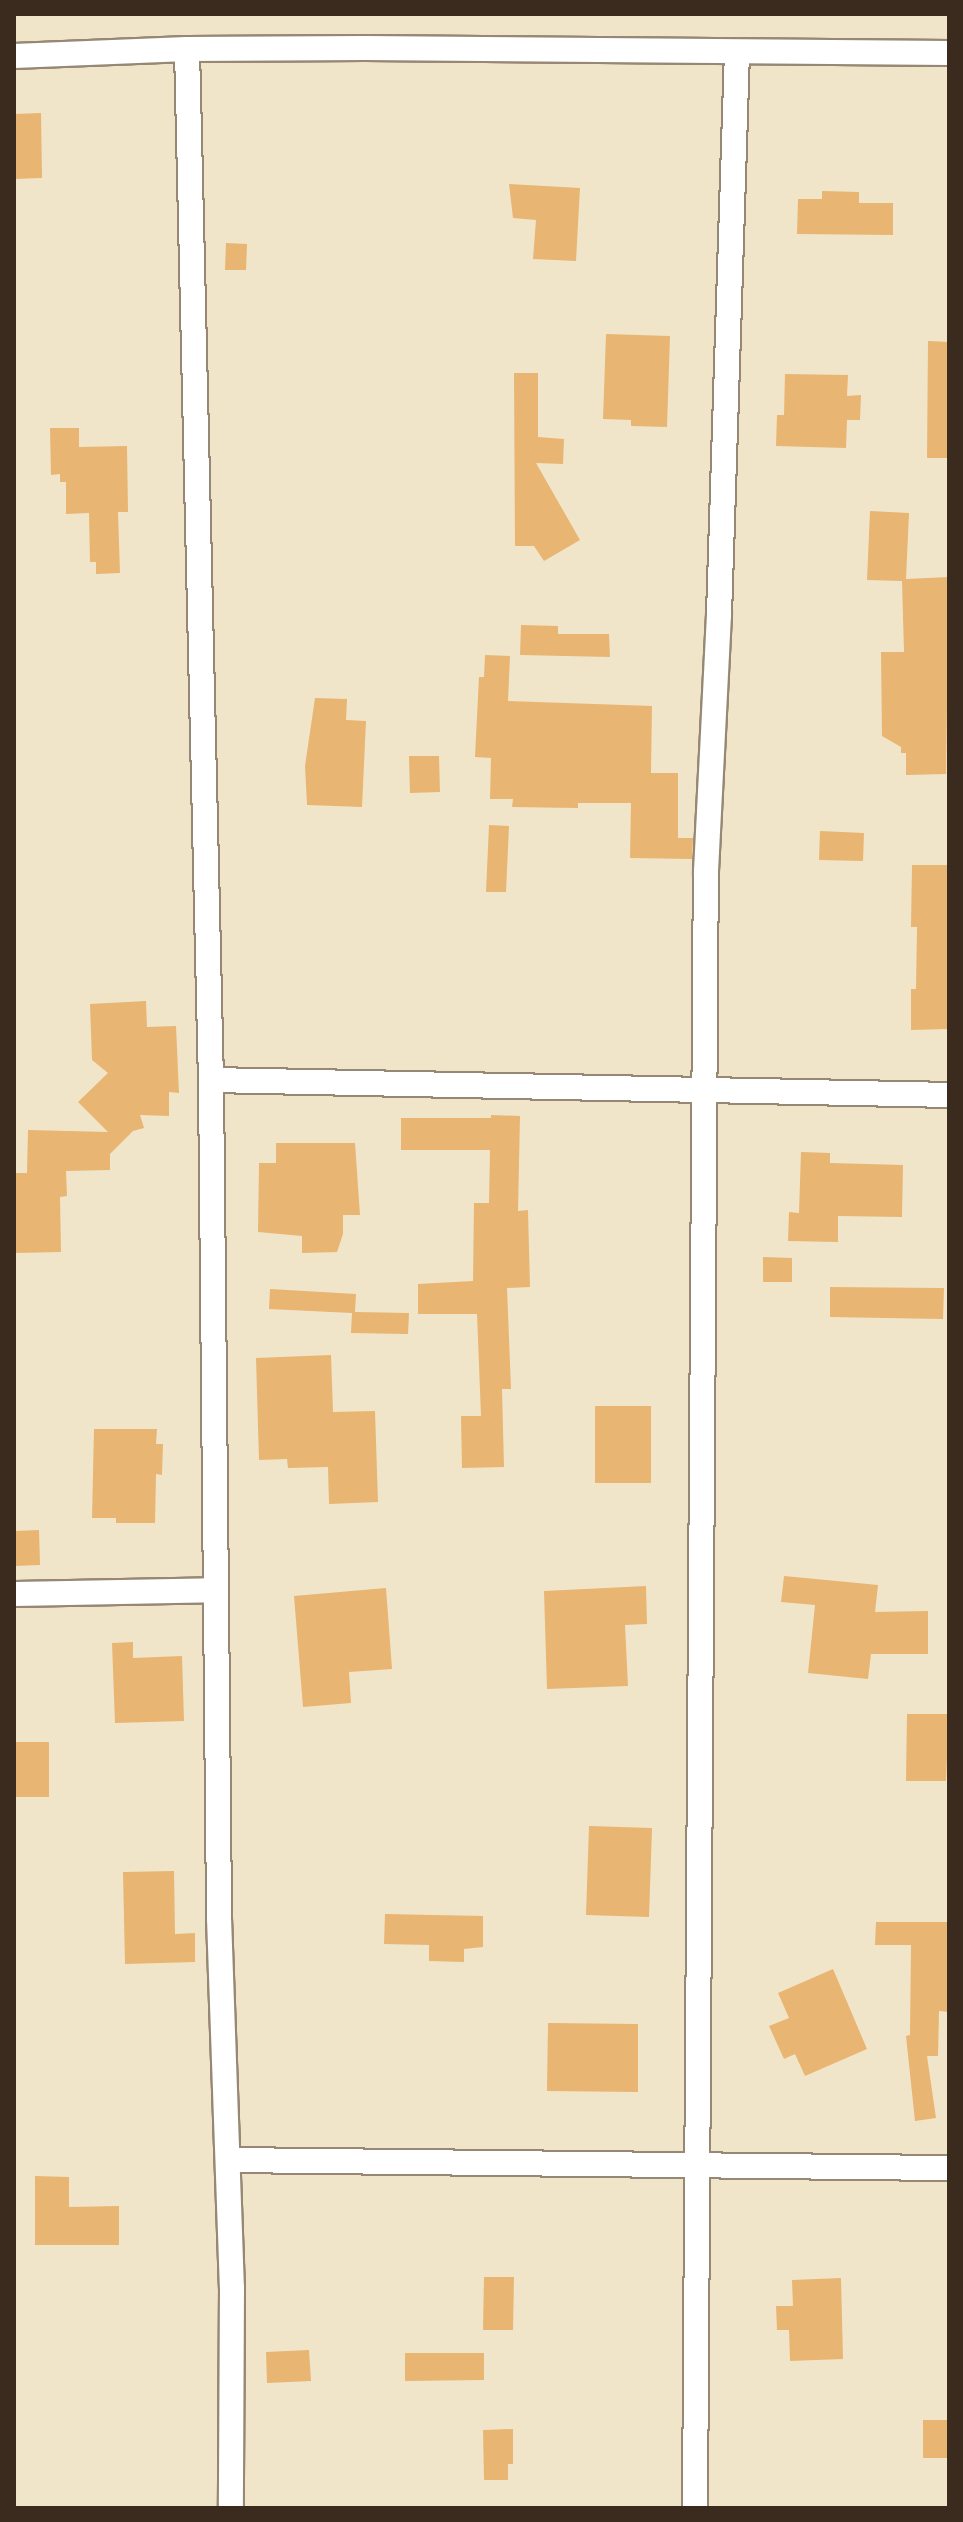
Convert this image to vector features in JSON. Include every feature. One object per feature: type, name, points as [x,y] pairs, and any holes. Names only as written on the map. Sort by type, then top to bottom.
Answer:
[{"type":"street","points":[[187,49],[211,1080],[219,1918],[232,2288],[231,2508]]},
{"type":"street","points":[[14,56],[187,49],[949,53]]},
{"type":"street","points":[[695,2508],[706,871],[719,600],[737,53]]},
{"type":"street","points":[[211,1080],[949,1095]]},
{"type":"street","points":[[14,1594],[215,1590]]},
{"type":"street","points":[[228,2160],[949,2168]]},
{"type":"building","points":[[41,113],[42,178],[14,179],[14,114]]},
{"type":"building","points":[[509,184],[580,188],[576,261],[533,259],[536,220],[513,218]]},
{"type":"building","points":[[822,191],[859,192],[859,203],[893,203],[893,235],[797,234],[798,199],[822,199]]},
{"type":"building","points":[[226,243],[247,244],[246,270],[225,270]]},
{"type":"building","points":[[606,334],[670,336],[667,427],[631,426],[631,420],[603,419]]},
{"type":"building","points":[[928,341],[949,342],[949,458],[927,458]]},
{"type":"building","points":[[514,373],[538,373],[538,437],[564,439],[563,464],[536,463],[580,540],[544,561],[534,546],[515,546]]},
{"type":"building","points":[[785,374],[848,375],[847,396],[861,395],[860,420],[847,420],[846,448],[776,446],[777,415],[784,415]]},
{"type":"building","points":[[50,428],[79,428],[79,447],[127,446],[128,512],[118,512],[120,573],[96,574],[96,562],[90,562],[89,513],[66,514],[66,482],[60,482],[60,474],[51,475]]},
{"type":"building","points":[[870,511],[909,513],[906,579],[949,577],[946,774],[906,775],[906,753],[901,753],[901,747],[882,736],[881,652],[904,652],[902,581],[867,580]]},
{"type":"building","points":[[521,625],[558,626],[558,634],[609,634],[610,657],[520,655]]},
{"type":"building","points":[[485,655],[510,656],[508,701],[652,706],[651,773],[678,773],[678,838],[693,838],[692,859],[630,858],[631,803],[578,803],[578,808],[512,807],[513,799],[490,799],[491,758],[475,757],[479,677],[484,677]]},
{"type":"building","points":[[315,698],[347,699],[346,720],[366,721],[362,807],[307,805],[305,766]]},
{"type":"building","points":[[409,756],[439,756],[440,792],[410,793]]},
{"type":"building","points":[[489,825],[509,826],[506,892],[486,892]]},
{"type":"building","points":[[820,831],[864,833],[863,861],[819,860]]},
{"type":"building","points":[[912,865],[949,865],[948,1029],[911,1030],[911,989],[916,989],[917,927],[911,927]]},
{"type":"building","points":[[146,1001],[147,1027],[176,1026],[179,1093],[169,1092],[169,1116],[140,1115],[144,1128],[133,1131],[110,1154],[110,1170],[66,1171],[67,1196],[60,1197],[61,1252],[15,1253],[14,1173],[27,1173],[28,1130],[108,1132],[78,1102],[108,1073],[92,1060],[90,1004]]},
{"type":"building","points":[[491,1115],[520,1116],[518,1211],[528,1210],[530,1287],[507,1288],[511,1389],[502,1389],[504,1467],[462,1468],[461,1416],[481,1416],[477,1314],[418,1314],[418,1284],[473,1281],[474,1203],[489,1203],[490,1150],[401,1150],[401,1118],[491,1118]]},
{"type":"building","points":[[276,1143],[355,1143],[360,1215],[343,1215],[343,1234],[337,1252],[302,1253],[302,1236],[258,1232],[259,1163],[276,1163]]},
{"type":"building","points":[[801,1152],[830,1153],[830,1163],[903,1165],[902,1217],[838,1216],[838,1242],[788,1241],[789,1212],[799,1213]]},
{"type":"building","points":[[763,1257],[792,1258],[792,1282],[763,1282]]},
{"type":"building","points":[[830,1287],[944,1288],[943,1319],[830,1317]]},
{"type":"building","points":[[270,1289],[356,1294],[355,1312],[409,1313],[408,1334],[351,1333],[352,1313],[269,1309]]},
{"type":"building","points":[[331,1355],[333,1412],[375,1411],[378,1502],[329,1504],[328,1467],[288,1468],[287,1459],[259,1460],[256,1358]]},
{"type":"building","points":[[595,1406],[651,1406],[651,1483],[595,1483]]},
{"type":"building","points":[[94,1429],[157,1429],[156,1444],[163,1444],[162,1475],[156,1474],[155,1523],[116,1523],[116,1518],[92,1518]]},
{"type":"building","points":[[39,1530],[40,1565],[14,1566],[14,1531]]},
{"type":"building","points":[[784,1576],[878,1585],[875,1612],[928,1611],[928,1654],[871,1654],[868,1679],[808,1673],[815,1605],[781,1602]]},
{"type":"building","points":[[646,1586],[647,1624],[625,1625],[628,1686],[547,1689],[544,1591]]},
{"type":"building","points":[[386,1588],[392,1669],[349,1672],[351,1703],[303,1707],[294,1596]]},
{"type":"building","points":[[133,1642],[133,1658],[182,1656],[184,1721],[115,1723],[112,1643]]},
{"type":"building","points":[[907,1714],[949,1714],[946,1781],[906,1781]]},
{"type":"building","points":[[16,1742],[49,1742],[49,1797],[16,1797]]},
{"type":"building","points":[[589,1826],[652,1828],[649,1917],[586,1915]]},
{"type":"building","points":[[174,1871],[175,1934],[195,1933],[195,1962],[125,1964],[123,1872]]},
{"type":"building","points":[[385,1914],[483,1916],[483,1947],[464,1949],[464,1962],[429,1961],[429,1945],[384,1944]]},
{"type":"building","points":[[876,1922],[949,1922],[949,2012],[939,2011],[938,2056],[927,2056],[936,2118],[915,2121],[906,2036],[910,2035],[911,1945],[875,1945]]},
{"type":"building","points":[[833,1969],[867,2049],[805,2076],[795,2054],[784,2059],[769,2026],[789,2018],[778,1993]]},
{"type":"building","points":[[548,2023],[638,2024],[638,2092],[547,2091]]},
{"type":"building","points":[[35,2176],[69,2177],[69,2207],[119,2206],[119,2245],[35,2245]]},
{"type":"building","points":[[484,2277],[514,2277],[513,2330],[483,2330]]},
{"type":"building","points":[[841,2278],[843,2359],[790,2361],[789,2330],[777,2330],[776,2306],[793,2306],[792,2280]]},
{"type":"building","points":[[309,2350],[311,2381],[267,2383],[266,2352]]},
{"type":"building","points":[[405,2353],[484,2353],[484,2380],[405,2381]]},
{"type":"building","points":[[923,2420],[949,2420],[949,2458],[923,2458]]},
{"type":"building","points":[[513,2429],[513,2464],[508,2464],[508,2480],[484,2480],[483,2430]]}]
